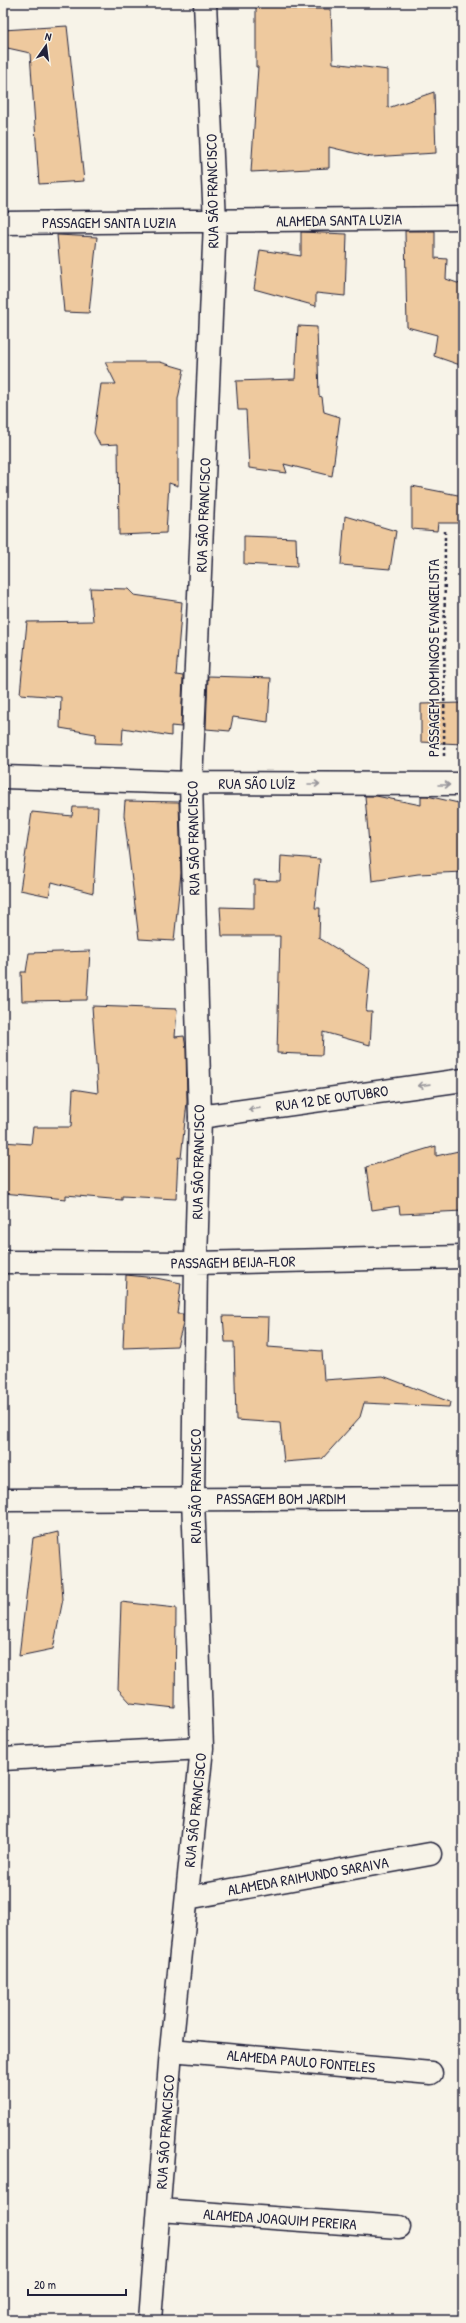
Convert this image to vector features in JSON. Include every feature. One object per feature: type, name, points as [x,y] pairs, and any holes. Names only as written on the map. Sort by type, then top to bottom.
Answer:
[{"type":"street","name":"RUA SÃO FRANCISCO","points":[[150,2320],[160,2210],[171,2050],[202,1748],[193,1498],[196,1264],[200,1117],[191,782],[215,222],[205,3]]},
{"type":"street","name":"ALAMEDA SANTA LUZIA","points":[[215,222],[463,218]]},
{"type":"street","name":"PASSAGEM SANTA LUZIA","points":[[3,223],[215,222]]},
{"type":"street","name":"RUA SÃO LUÍZ","points":[[3,776],[191,782],[453,784]]},
{"type":"street","name":"RUA 12 DE OUTUBRO","points":[[200,1117],[463,1080]]},
{"type":"street","name":"PASSAGEM BEIJA-FLOR","points":[[3,1262],[196,1264],[463,1257]]},
{"type":"street","name":"PASSAGEM BOM JARDIM","points":[[3,1500],[463,1498]]},
{"type":"street","points":[[3,1759],[202,1748]]},
{"type":"street","name":"ALAMEDA RAIMUNDO SARAIVA","points":[[187,1898],[430,1854]]},
{"type":"street","name":"ALAMEDA PAULO FONTELES","points":[[171,2050],[431,2073]]},
{"type":"street","name":"ALAMEDA JOAQUIM PEREIRA","points":[[160,2210],[400,2227]]},
{"type":"path","name":"PASSAGEM DOMINGOS EVANGELISTA","points":[[445,531],[453,784]]},
{"type":"building","points":[[256,3],[292,3],[291,9],[331,9],[333,63],[388,70],[388,108],[434,92],[436,153],[371,157],[329,147],[329,168],[251,172],[258,67],[256,67]]},
{"type":"building","points":[[67,26],[84,181],[39,184],[30,53],[3,47],[3,30]]},
{"type":"building","points":[[405,231],[435,231],[435,258],[447,259],[446,279],[463,285],[463,366],[434,356],[437,335],[407,327]]},
{"type":"building","points":[[301,232],[347,234],[345,296],[316,293],[316,306],[254,289],[260,250],[301,256]]},
{"type":"building","points":[[57,235],[97,237],[89,313],[64,312]]},
{"type":"building","points":[[298,326],[317,327],[319,396],[322,397],[324,412],[340,417],[332,476],[284,464],[287,473],[249,468],[246,410],[238,410],[236,381],[295,379]]},
{"type":"building","points":[[105,362],[160,362],[184,369],[178,399],[178,486],[169,483],[166,533],[119,535],[118,444],[100,445],[94,433],[101,384],[116,384]]},
{"type":"building","points":[[412,486],[463,496],[463,523],[438,523],[437,531],[412,529]]},
{"type":"building","points":[[345,516],[396,531],[390,569],[341,565]]},
{"type":"building","points":[[244,536],[296,538],[297,567],[244,564]]},
{"type":"building","points":[[90,588],[128,589],[134,595],[182,602],[176,675],[183,676],[181,727],[171,726],[171,736],[123,728],[122,744],[95,743],[96,734],[60,728],[61,697],[20,694],[27,622],[93,621]]},
{"type":"building","points":[[208,676],[271,678],[268,722],[233,717],[230,731],[206,729]]},
{"type":"building","points":[[463,703],[463,744],[421,742],[421,704]]},
{"type":"building","points":[[365,796],[376,796],[421,805],[421,796],[427,796],[463,804],[463,872],[418,874],[372,881]]},
{"type":"building","points":[[125,801],[179,802],[181,873],[174,941],[139,939],[124,815]]},
{"type":"building","points":[[73,807],[98,807],[93,893],[52,882],[49,896],[20,890],[32,812],[72,816]]},
{"type":"building","points":[[281,856],[320,859],[315,908],[320,908],[319,938],[370,969],[366,1011],[372,1011],[370,1045],[323,1032],[322,1055],[277,1053],[280,936],[222,936],[220,907],[254,908],[254,880],[280,881]]},
{"type":"building","points":[[90,951],[87,1000],[22,1001],[21,972],[26,972],[29,953]]},
{"type":"building","points":[[92,1006],[177,1009],[175,1037],[184,1036],[186,1048],[187,1102],[181,1158],[178,1157],[176,1199],[122,1196],[122,1200],[66,1195],[66,1199],[3,1193],[3,1142],[31,1144],[33,1127],[71,1127],[73,1089],[98,1093]]},
{"type":"building","points":[[436,1146],[436,1156],[463,1150],[463,1211],[400,1214],[399,1206],[372,1210],[366,1167]]},
{"type":"building","points":[[126,1275],[156,1278],[181,1283],[177,1314],[183,1314],[183,1324],[177,1346],[123,1348]]},
{"type":"building","points":[[223,1316],[269,1317],[268,1347],[322,1351],[324,1380],[383,1376],[450,1402],[449,1407],[364,1403],[360,1417],[322,1459],[284,1462],[280,1423],[236,1420],[234,1342],[225,1342]]},
{"type":"building","points":[[58,1532],[63,1599],[53,1649],[19,1656],[33,1538]]},
{"type":"building","points":[[121,1602],[176,1608],[175,1708],[131,1703],[118,1689]]}]
